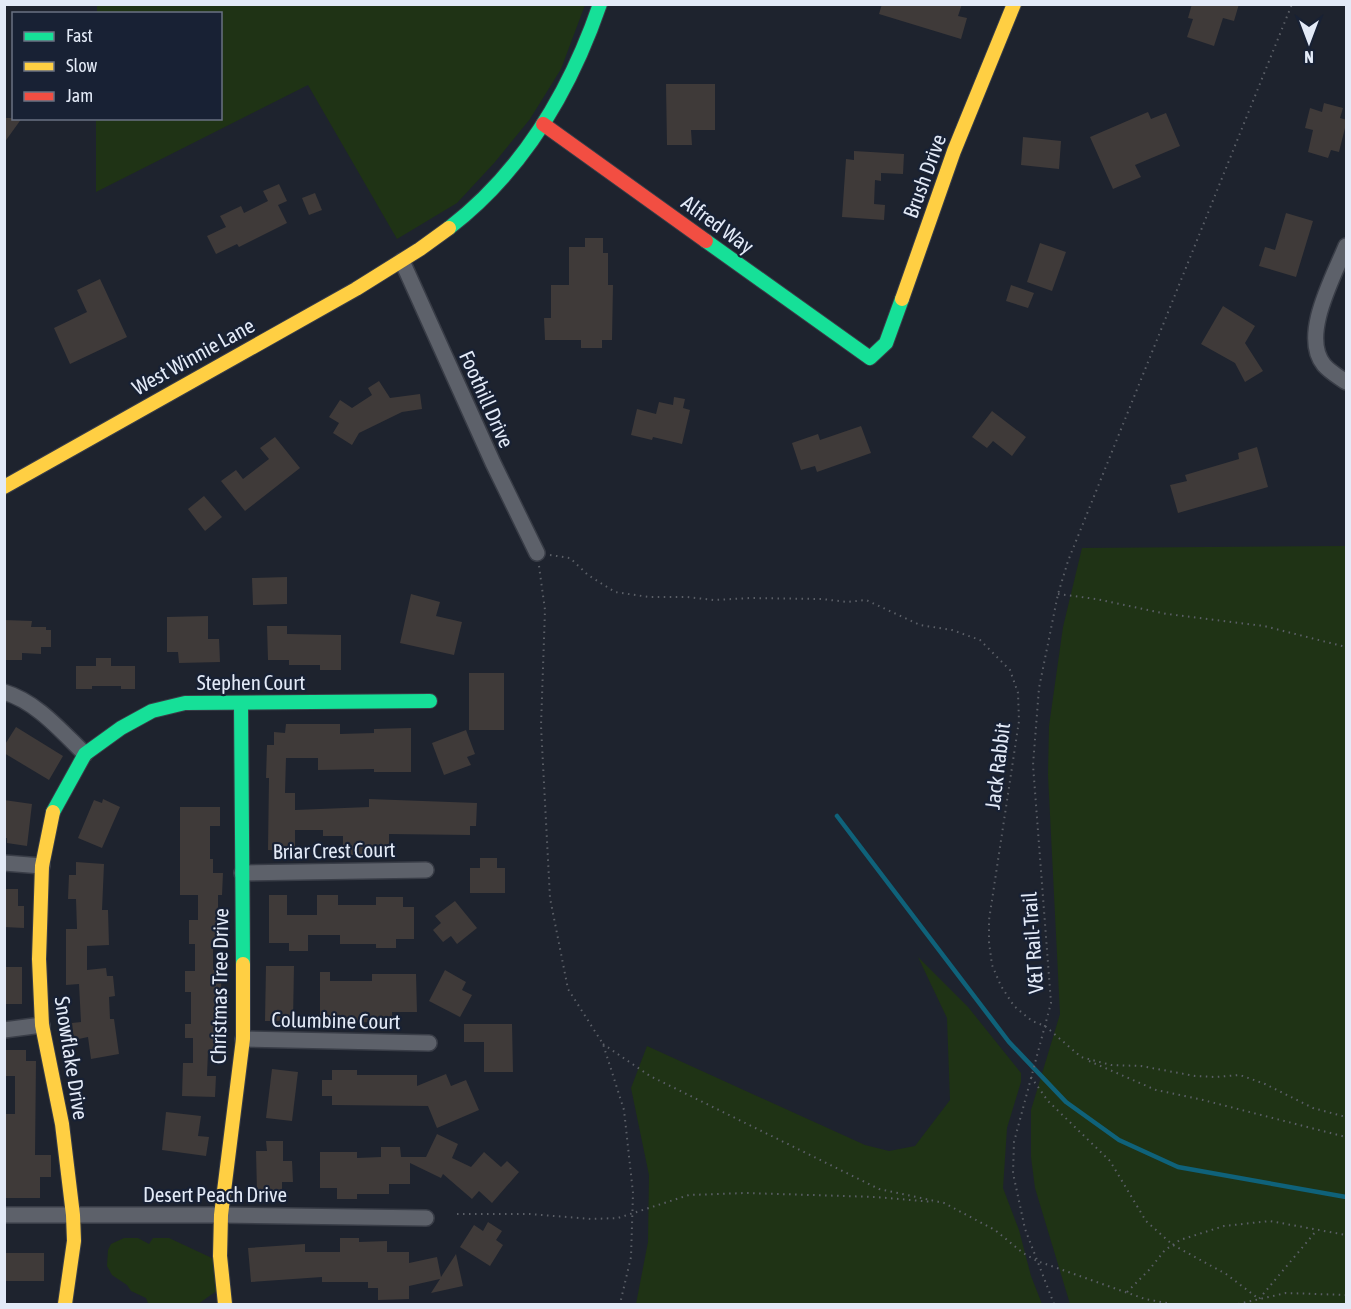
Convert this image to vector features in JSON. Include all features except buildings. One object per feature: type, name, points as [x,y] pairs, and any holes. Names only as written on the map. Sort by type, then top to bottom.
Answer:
[{"type":"street","name":"West Winnie Lane","points":[[4,487],[167,394],[232,360],[402,261],[456,223],[491,190],[519,158],[543,124],[575,68],[594,26],[600,4]]},
{"type":"street","name":"Brush Drive","points":[[870,358],[886,343],[954,151],[1014,4]]},
{"type":"street","name":"Alfred Way","points":[[543,124],[870,358]]},
{"type":"street","points":[[1347,246],[1317,318],[1316,343],[1326,368],[1347,382]]},
{"type":"street","name":"Foothill Drive","points":[[402,261],[493,463],[537,553]]},
{"type":"street","points":[[4,692],[14,695],[39,711],[85,754]]},
{"type":"street","name":"Stephen Court","points":[[85,754],[121,728],[152,711],[185,703],[430,701]]},
{"type":"street","name":"Christmas Tree Drive","points":[[225,1305],[219,1256],[221,1215],[243,1040],[241,703]]},
{"type":"street","name":"Snowflake Drive","points":[[65,1305],[74,1241],[73,1215],[62,1124],[42,1025],[39,958],[42,866],[52,810],[85,754]]},
{"type":"street","points":[[4,863],[42,866]]},
{"type":"street","name":"Briar Crest Court","points":[[242,873],[426,870]]},
{"type":"street","points":[[4,1030],[42,1025]]},
{"type":"street","name":"Columbine Court","points":[[243,1040],[429,1043]]},
{"type":"street","name":"Desert Peach Drive","points":[[4,1215],[426,1218]]},
{"type":"path","name":"V&T Rail-Trail","points":[[1054,1305],[1025,1229],[1013,1173],[1014,1142],[1051,1004],[1034,765],[1039,688],[1058,594],[1072,550],[1292,4]]},
{"type":"path","points":[[537,553],[545,610],[541,726],[550,898],[568,989],[603,1044],[624,1110],[633,1193],[631,1257],[620,1305]]},
{"type":"path","name":"Jack Rabbit","points":[[537,553],[570,558],[588,575],[615,592],[649,597],[714,600],[779,598],[847,602],[866,600],[920,625],[952,630],[980,640],[1010,670],[1018,693],[1019,721],[1015,754],[1008,785],[1004,828],[989,920],[992,965],[1001,986],[1014,1006],[1032,1021],[1045,1026],[1081,1057],[1111,1065],[1141,1066],[1195,1076],[1240,1075],[1313,1108],[1347,1117]]},
{"type":"path","points":[[1058,594],[1096,599],[1167,614],[1264,626],[1347,647]]},
{"type":"path","points":[[603,1044],[650,1076],[879,1189],[944,1203],[995,1230],[1023,1253],[1037,1261],[1145,1299],[1172,1305]]},
{"type":"path","points":[[1081,1057],[1156,1090],[1347,1137]]},
{"type":"path","points":[[1031,1077],[1048,1101],[1110,1161],[1146,1221],[1173,1245],[1226,1274],[1259,1299]]},
{"type":"path","points":[[457,1214],[530,1214],[591,1219],[618,1218],[689,1195],[746,1193],[876,1197],[944,1203]]},
{"type":"path","points":[[1127,1292],[1165,1250],[1180,1240],[1224,1226],[1270,1221],[1347,1235]]},
{"type":"path","points":[[1259,1299],[1317,1230]]},
{"type":"path","points":[[1238,1305],[1286,1293],[1347,1295]]},
{"type":"green space","points":[[97,4],[585,5],[561,69],[530,119],[457,203],[397,239],[308,85],[96,192],[96,120],[222,120],[222,12],[97,12]]},
{"type":"green space","points":[[1346,546],[1346,1304],[1070,1304],[1035,1188],[1031,1157],[1031,1110],[1060,1014],[1048,775],[1049,726],[1063,627],[1082,548]]},
{"type":"green space","points":[[918,957],[968,1007],[1021,1073],[1021,1082],[1007,1128],[1003,1188],[1042,1304],[636,1304],[648,1242],[649,1175],[631,1088],[647,1046],[865,1145],[889,1151],[915,1146],[950,1100],[947,1018]]},
{"type":"green space","points":[[124,1238],[138,1238],[149,1244],[153,1238],[169,1238],[214,1259],[218,1290],[198,1304],[148,1303],[146,1298],[131,1291],[127,1285],[112,1275],[107,1266],[108,1250],[111,1244]]},
{"type":"waterway","points":[[837,816],[1009,1042],[1066,1102],[1119,1140],[1178,1167],[1346,1197]]},
{"type":"traffic: fast","points":[[449,228],[476,206],[500,181],[541,127],[574,68],[600,4]]},
{"type":"traffic: fast","points":[[706,241],[870,358],[886,343],[902,299]]},
{"type":"traffic: fast","points":[[53,812],[85,754],[121,728],[152,711],[185,703],[430,701]]},
{"type":"traffic: fast","points":[[241,703],[243,964]]},
{"type":"traffic: slow","points":[[902,299],[954,151],[1014,4]]},
{"type":"traffic: slow","points":[[4,487],[356,289],[449,228]]},
{"type":"traffic: slow","points":[[53,812],[42,866],[39,959],[42,1025],[62,1124],[73,1215],[74,1241],[65,1304]]},
{"type":"traffic: slow","points":[[225,1304],[220,1256],[221,1215],[243,1039],[243,964]]},
{"type":"traffic: jam","points":[[543,124],[706,241]]}]
